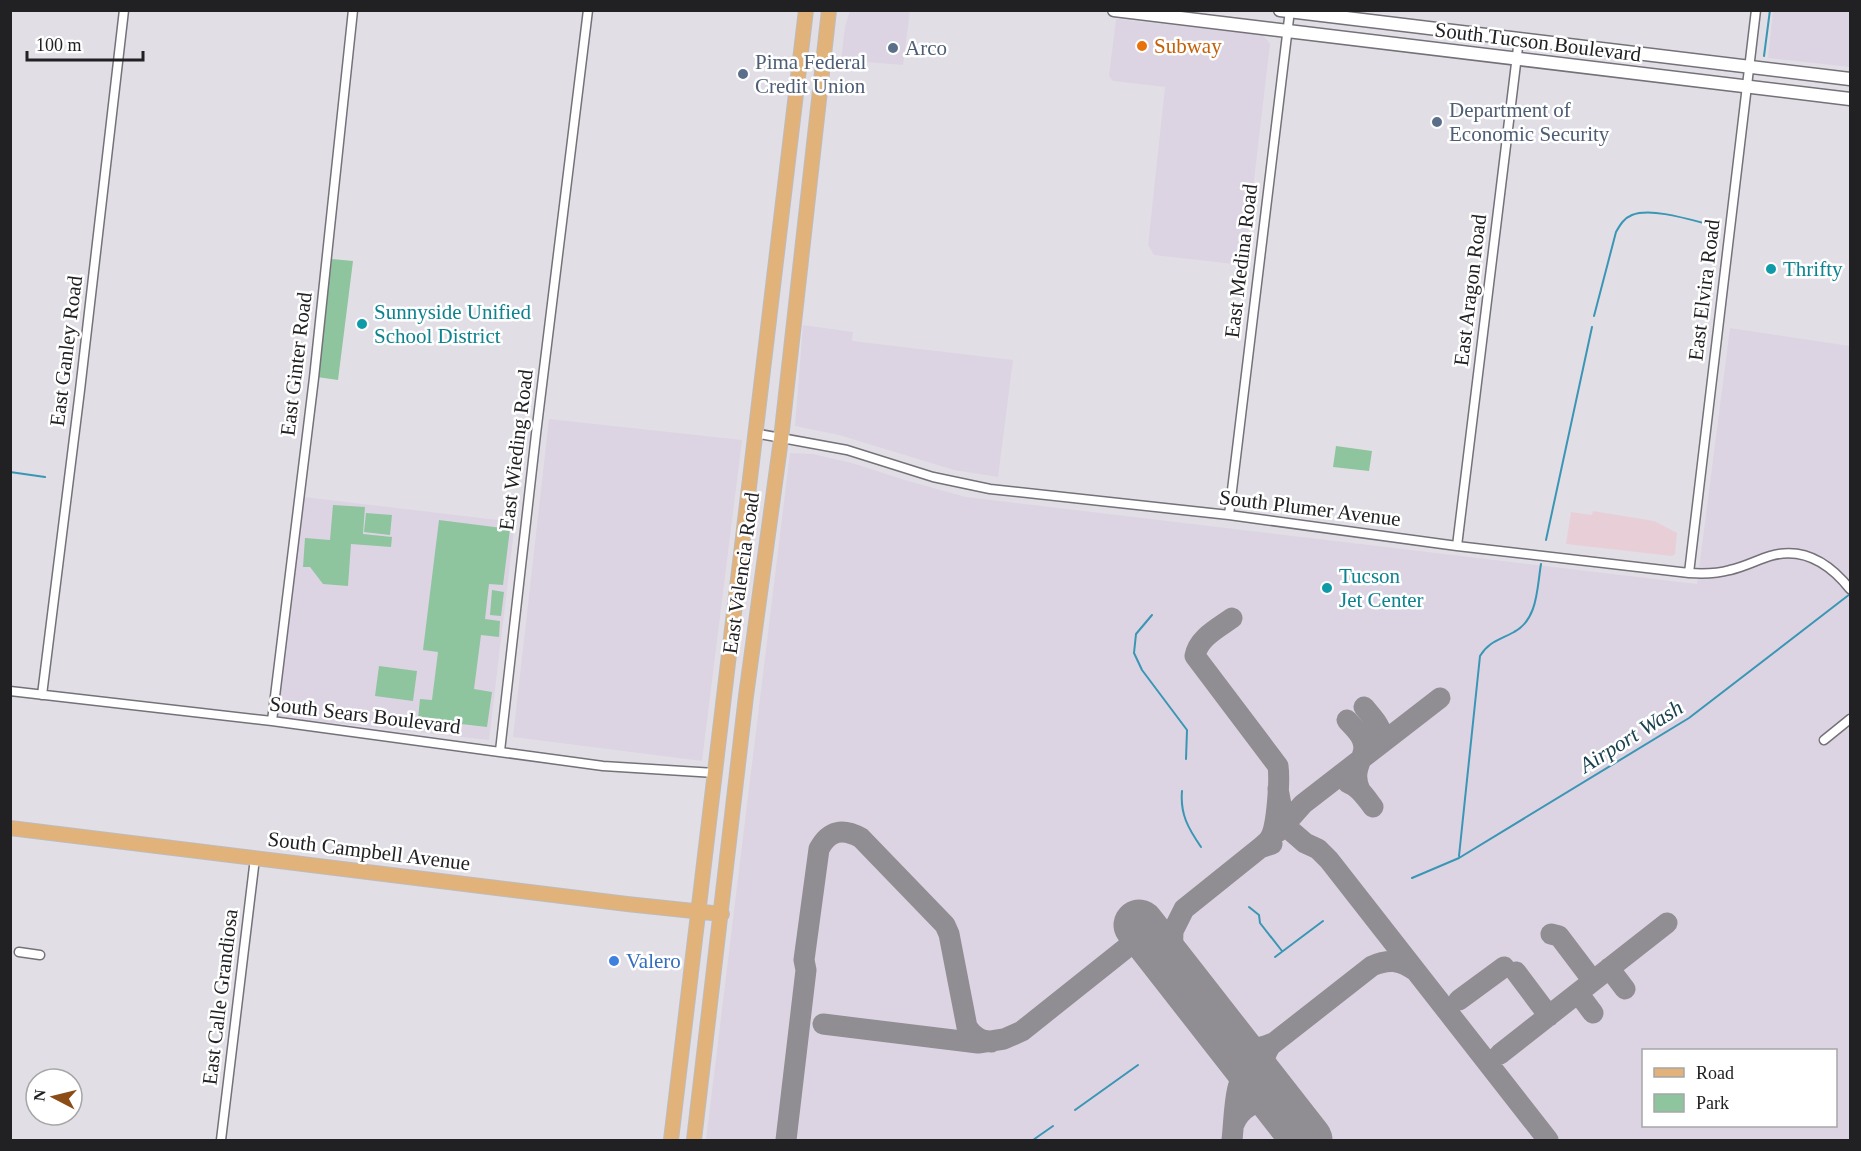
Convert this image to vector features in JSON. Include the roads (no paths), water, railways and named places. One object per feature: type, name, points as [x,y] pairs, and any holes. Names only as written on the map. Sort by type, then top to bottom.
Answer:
[{"type":"main road","name":"East Valencia Road","points":[[671,1140],[806,10]]},
{"type":"main road","name":"East Valencia Road","points":[[694,1140],[746,696],[781,439],[829,10]]},
{"type":"main road","name":"South Tucson Boulevard","points":[[1114,10],[1851,99]]},
{"type":"main road","name":"South Tucson Boulevard","points":[[1287,11],[1851,79]]},
{"type":"main road","points":[[785,186],[808,189]]},
{"type":"main road","name":"South Campbell Avenue","points":[[10,828],[722,914]]},
{"type":"street","name":"East Ganley Road","points":[[42,695],[124,10]]},
{"type":"street","name":"East Ginter Road","points":[[272,721],[314,378],[353,10]]},
{"type":"street","name":"East Wieding Road","points":[[500,751],[588,10]]},
{"type":"street","name":"East Elvira Road","points":[[1689,573],[1756,10]]},
{"type":"street","name":"East Medina Road","points":[[1229,515],[1287,32],[1287,11]]},
{"type":"street","name":"East Aragon Road","points":[[1457,546],[1519,39]]},
{"type":"street","name":"South Plumer Avenue","points":[[754,433],[846,450],[935,478],[990,489],[1229,515],[1457,546],[1689,573],[1708,574],[1731,570],[1789,552],[1806,555],[1823,562],[1851,589]]},
{"type":"street","name":"South Sears Boulevard","points":[[10,691],[272,721],[603,765],[715,773]]},
{"type":"street","points":[[1824,740],[1851,719]]},
{"type":"street","name":"East Calle Grandiosa","points":[[221,1140],[255,858]]},
{"type":"street","points":[[19,952],[40,955]]},
{"type":"waterway","points":[[1764,56],[1770,10]]},
{"type":"waterway","points":[[1594,316],[1616,232],[1627,218],[1641,213],[1651,213],[1685,218],[1715,226]]},
{"type":"waterway","points":[[1546,540],[1592,327]]},
{"type":"waterway","points":[[10,472],[45,477]]},
{"type":"waterway","points":[[1459,856],[1480,656],[1491,644],[1522,627],[1528,620],[1535,602],[1541,564]]},
{"type":"waterway","name":"Airport Wash","points":[[1412,878],[1459,858],[1689,718],[1850,594]]},
{"type":"waterway","points":[[1152,615],[1136,634],[1134,653],[1142,670],[1187,730],[1186,759]]},
{"type":"waterway","points":[[1182,791],[1182,807],[1186,820],[1201,847]]},
{"type":"waterway","points":[[1249,907],[1259,915],[1260,923],[1282,951]]},
{"type":"waterway","points":[[1275,957],[1323,921]]},
{"type":"waterway","points":[[1075,1110],[1138,1065]]},
{"type":"waterway","points":[[1033,1140],[1053,1126]]},
{"type":"place","name":"Subway","points":[[1142,46]]},
{"type":"place","name":"Arco","points":[[893,48]]},
{"type":"place","name":"Pima Federal Credit Union","points":[[743,74]]},
{"type":"place","name":"Department of Economic Security","points":[[1437,122]]},
{"type":"place","name":"Thrifty","points":[[1771,269]]},
{"type":"place","name":"Sunnyside Unified School District","points":[[362,324]]},
{"type":"place","name":"Tucson Jet Center","points":[[1327,588]]},
{"type":"place","name":"Valero","points":[[614,961]]}]
